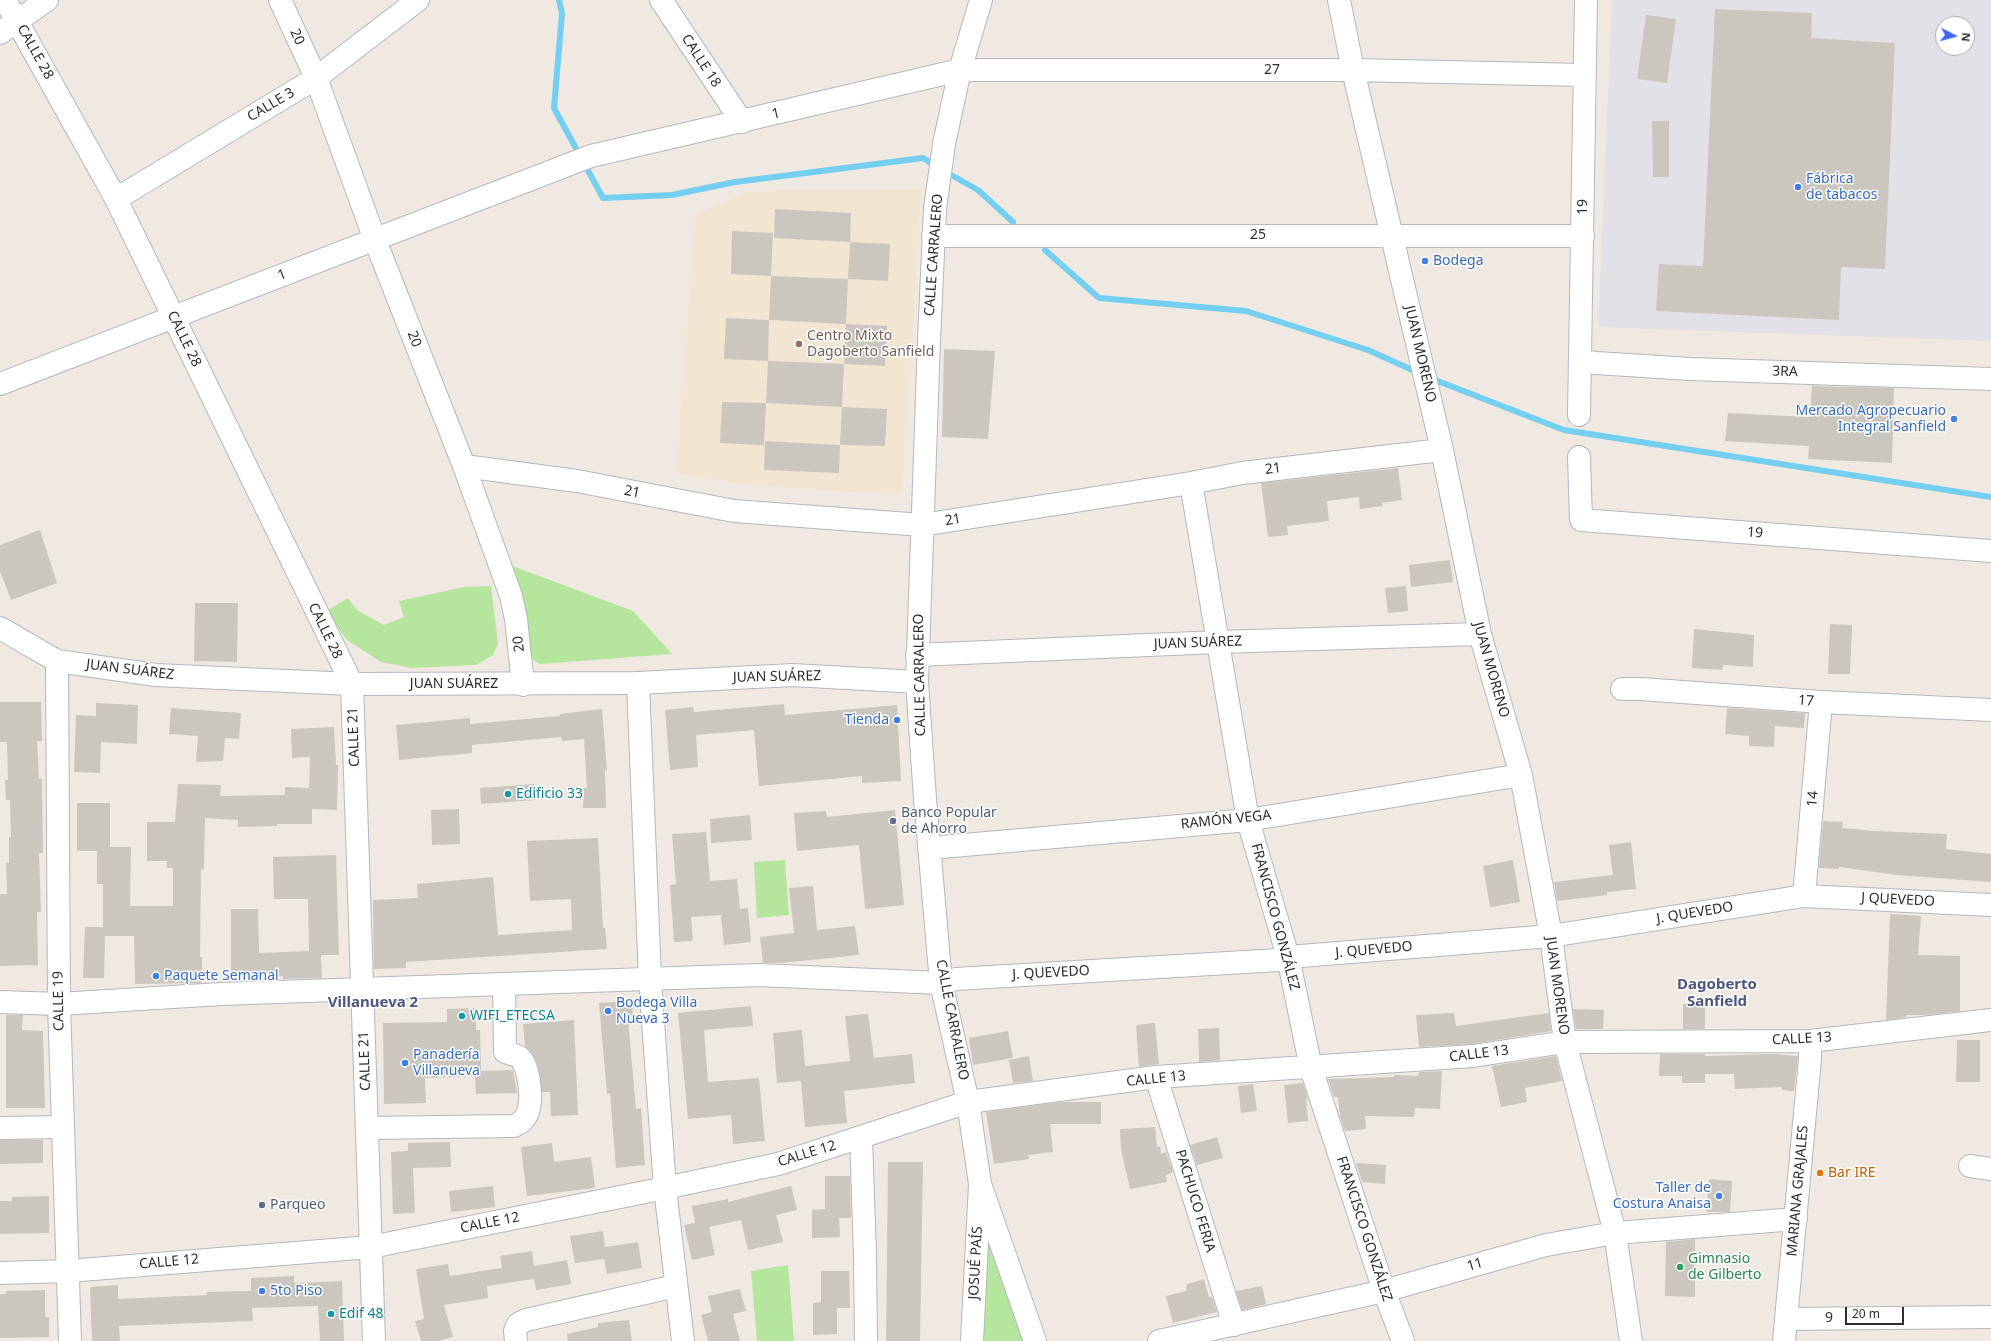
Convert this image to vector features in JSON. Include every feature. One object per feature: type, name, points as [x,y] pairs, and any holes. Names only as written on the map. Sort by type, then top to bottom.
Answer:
[{"type":"street","name":"CALLE 28","points":[[5,0],[8,27],[116,199],[352,684]]},
{"type":"street","points":[[8,27],[47,0]]},
{"type":"street","name":"20","points":[[280,0],[316,78],[375,240],[464,466],[511,596],[516,619],[523,685]]},
{"type":"street","name":"CALLE 3","points":[[116,199],[316,78],[418,0]]},
{"type":"street","name":"CALLE 18","points":[[661,0],[742,122]]},
{"type":"street","name":"JUAN MORENO","points":[[1339,0],[1353,70],[1442,450],[1480,634],[1521,775],[1551,936],[1564,1042],[1615,1233],[1632,1341]]},
{"type":"street","name":"19","points":[[1579,415],[1586,0]]},
{"type":"street","name":"CALLE CARRALERO","points":[[977,3],[960,70],[944,144],[933,236],[917,682],[941,983],[968,1102],[980,1184],[1035,1341]]},
{"type":"street","name":"1","points":[[0,384],[375,240],[564,165],[591,156],[960,70]]},
{"type":"street","name":"27","points":[[960,70],[1353,70],[1584,74]]},
{"type":"street","name":"25","points":[[933,236],[1582,236]]},
{"type":"street","name":"3RA","points":[[1580,361],[1690,369],[1991,379]]},
{"type":"street","name":"21","points":[[464,466],[577,481],[734,511],[922,525],[1191,483],[1242,473],[1442,450]]},
{"type":"street","name":"19","points":[[1579,457],[1581,520],[1991,551]]},
{"type":"street","name":"FRANCISCO GONZÁLEZ","points":[[1191,483],[1248,820],[1288,957],[1310,1068],[1384,1292],[1403,1341]]},
{"type":"street","name":"JUAN SUÁREZ","points":[[0,628],[57,661],[156,675],[352,684],[523,685],[638,683],[793,675],[917,682]]},
{"type":"street","name":"JUAN SUÁREZ","points":[[917,655],[1218,642],[1480,634]]},
{"type":"street","name":"CALLE 19","points":[[57,661],[59,1004],[70,1341]]},
{"type":"street","points":[[638,683],[650,979],[665,1188],[682,1341]]},
{"type":"street","name":"CALLE 21","points":[[352,684],[374,1341]]},
{"type":"street","name":"17","points":[[1622,689],[1641,689],[1822,702],[1991,710]]},
{"type":"street","name":"14","points":[[1804,896],[1822,702]]},
{"type":"street","name":"RAMÓN VEGA","points":[[930,848],[1248,820],[1521,775]]},
{"type":"street","name":"J. QUEVEDO","points":[[0,1002],[59,1004],[221,994],[362,988],[759,975],[941,983],[956,979],[1279,960],[1288,957],[1551,936],[1804,896]]},
{"type":"street","name":"J QUEVEDO","points":[[1804,896],[1991,905]]},
{"type":"street","points":[[367,1128],[510,1126],[523,1121],[528,1112],[529,1076],[526,1066],[519,1057],[505,1052],[504,984]]},
{"type":"street","name":"CALLE 13","points":[[968,1102],[1156,1078],[1473,1056],[1564,1042],[1810,1041],[1991,1020]]},
{"type":"street","name":"MARIANA GRAJALES","points":[[1784,1341],[1810,1059],[1810,1041]]},
{"type":"street","name":"PACHUCO FERIA","points":[[1156,1078],[1234,1325]]},
{"type":"street","name":"CALLE 12","points":[[0,1273],[68,1271],[371,1246],[665,1188],[778,1164],[968,1102]]},
{"type":"street","points":[[0,1128],[63,1127]]},
{"type":"street","points":[[861,1137],[866,1341]]},
{"type":"street","points":[[1970,1166],[1991,1169]]},
{"type":"street","name":"JOSUÉ PAÍS","points":[[972,1341],[980,1184]]},
{"type":"street","name":"11","points":[[1159,1341],[1384,1292],[1546,1245],[1615,1233],[1796,1219]]},
{"type":"street","points":[[516,1341],[515,1331],[518,1324],[526,1320],[676,1286]]},
{"type":"street","name":"9","points":[[1787,1318],[1991,1317]]},
{"type":"shaded area","name":"Fábrica de tabacos","points":[[1612,0],[1991,0],[1991,341],[1598,327]]},
{"type":"shaded area","name":"Centro Mixto Dagoberto Sanfield","points":[[921,189],[902,495],[746,485],[676,473],[695,215],[749,191]]},
{"type":"green space","points":[[507,564],[633,611],[672,654],[540,664],[530,658]]},
{"type":"green space","points":[[491,586],[498,644],[493,655],[476,665],[411,668],[381,662],[347,640],[326,611],[348,598],[357,610],[384,625],[404,617],[399,601],[464,587]]},
{"type":"green space","points":[[785,860],[789,915],[757,918],[754,862]]},
{"type":"green space","points":[[980,1184],[1035,1341],[972,1341]]},
{"type":"green space","points":[[788,1265],[794,1341],[757,1341],[751,1271]]},
{"type":"building","points":[[1715,9],[1812,13],[1811,38],[1895,43],[1885,269],[1841,267],[1839,320],[1656,311],[1659,264],[1703,266]]},
{"type":"building","points":[[1646,15],[1676,19],[1667,83],[1637,79]]},
{"type":"building","points":[[1652,121],[1669,121],[1669,177],[1653,177]]},
{"type":"building","points":[[775,209],[851,213],[850,242],[774,238]]},
{"type":"building","points":[[732,231],[773,233],[771,276],[731,274]]},
{"type":"building","points":[[850,242],[890,244],[888,281],[848,279]]},
{"type":"building","points":[[771,276],[848,279],[846,324],[769,320]]},
{"type":"building","points":[[726,318],[769,320],[768,361],[724,359]]},
{"type":"building","points":[[846,324],[887,326],[885,366],[844,364]]},
{"type":"building","points":[[944,349],[995,351],[988,439],[942,437]]},
{"type":"building","points":[[768,361],[844,364],[842,407],[766,403]]},
{"type":"building","points":[[1812,386],[1894,388],[1892,463],[1808,459],[1809,446],[1725,441],[1728,413],[1810,417]]},
{"type":"building","points":[[722,402],[766,403],[764,445],[720,443]]},
{"type":"building","points":[[842,407],[887,409],[885,446],[840,445]]},
{"type":"building","points":[[765,441],[840,445],[839,473],[764,470]]},
{"type":"building","points":[[1398,468],[1402,500],[1382,503],[1383,506],[1360,509],[1359,497],[1327,501],[1329,521],[1287,526],[1288,535],[1268,537],[1261,483]]},
{"type":"building","points":[[40,530],[57,583],[11,600],[0,571],[0,545]]},
{"type":"building","points":[[1450,560],[1453,582],[1411,587],[1409,565]]},
{"type":"building","points":[[1406,586],[1408,611],[1388,613],[1385,588]]},
{"type":"building","points":[[195,603],[238,603],[237,662],[194,661]]},
{"type":"building","points":[[1830,624],[1852,625],[1850,674],[1828,674]]},
{"type":"building","points":[[1694,629],[1754,635],[1753,667],[1723,665],[1722,670],[1692,668]]},
{"type":"building","points":[[0,702],[41,702],[42,741],[37,741],[39,779],[42,779],[43,853],[39,853],[41,912],[37,912],[38,965],[0,966],[0,894],[7,894],[6,863],[9,863],[9,837],[11,837],[10,800],[6,800],[5,780],[8,780],[7,742],[0,742]]},
{"type":"building","points":[[96,703],[138,705],[137,744],[101,742],[100,773],[74,772],[76,715],[96,716]]},
{"type":"building","points":[[784,704],[785,715],[897,705],[901,781],[862,783],[862,776],[759,786],[754,730],[696,735],[698,767],[670,770],[665,710],[693,707],[694,712]]},
{"type":"building","points":[[171,708],[241,713],[239,739],[225,738],[223,761],[196,762],[198,736],[169,734]]},
{"type":"building","points":[[1727,708],[1805,713],[1804,728],[1775,726],[1774,747],[1749,746],[1749,736],[1725,734]]},
{"type":"building","points":[[602,709],[607,770],[605,770],[606,808],[583,808],[584,788],[587,788],[584,739],[562,741],[561,737],[472,745],[472,753],[399,760],[396,725],[470,718],[470,724],[560,716],[560,714]]},
{"type":"building","points":[[334,727],[336,765],[338,765],[337,810],[312,809],[312,824],[277,824],[277,826],[238,827],[238,820],[205,818],[204,869],[201,869],[200,957],[202,957],[202,983],[135,984],[134,936],[105,936],[104,978],[83,978],[85,927],[103,927],[103,884],[97,884],[97,851],[77,851],[77,803],[110,803],[110,847],[131,847],[130,906],[173,906],[173,868],[167,868],[167,861],[147,861],[147,822],[175,822],[178,784],[221,785],[220,796],[285,795],[285,787],[309,788],[310,757],[292,758],[291,729]]},
{"type":"building","name":"Edificio 33","points":[[534,784],[536,800],[481,804],[480,788]]},
{"type":"building","points":[[459,809],[460,844],[432,845],[431,810]]},
{"type":"building","points":[[895,810],[904,905],[865,909],[859,845],[797,851],[794,813],[826,811],[827,817]]},
{"type":"building","points":[[750,815],[752,840],[711,843],[710,819]]},
{"type":"building","points":[[1823,821],[1843,822],[1842,828],[1947,834],[1946,849],[1991,854],[1991,882],[1897,875],[1839,867],[1839,869],[1819,868]]},
{"type":"building","points":[[706,832],[710,881],[737,879],[740,909],[748,908],[751,942],[724,945],[721,915],[691,917],[693,941],[674,942],[670,885],[676,884],[672,834]]},
{"type":"building","points":[[598,838],[603,928],[605,928],[607,949],[406,962],[406,968],[374,969],[373,900],[418,898],[417,884],[493,877],[498,935],[572,930],[571,899],[530,901],[527,841]]},
{"type":"building","points":[[1631,842],[1636,889],[1607,892],[1607,895],[1557,901],[1554,882],[1613,875],[1609,845]]},
{"type":"building","points":[[336,855],[339,955],[321,955],[322,978],[283,979],[283,976],[231,978],[231,909],[258,909],[259,953],[309,951],[308,899],[274,899],[273,857]]},
{"type":"building","points":[[1513,860],[1520,902],[1490,907],[1483,866]]},
{"type":"building","points":[[813,886],[817,930],[855,926],[859,955],[781,963],[763,963],[760,937],[794,933],[789,888]]},
{"type":"building","points":[[1890,914],[1921,916],[1918,955],[1960,956],[1960,1011],[1928,1015],[1906,1015],[1906,1017],[1886,1020]]},
{"type":"building","points":[[632,1001],[633,1020],[628,1020],[636,1109],[641,1108],[645,1165],[616,1168],[610,1093],[607,1094],[599,1003]]},
{"type":"building","points":[[1683,1004],[1705,1004],[1705,1029],[1683,1029]]},
{"type":"building","points":[[751,1006],[753,1026],[704,1030],[708,1082],[759,1078],[765,1141],[733,1144],[731,1115],[688,1119],[678,1013]]},
{"type":"building","points":[[476,1008],[476,1030],[480,1030],[481,1071],[513,1070],[517,1093],[476,1094],[475,1076],[425,1078],[426,1103],[384,1104],[383,1023],[447,1022],[447,1009]]},
{"type":"building","points":[[1573,1009],[1604,1010],[1603,1029],[1576,1029]]},
{"type":"building","points":[[1454,1013],[1456,1026],[1549,1013],[1551,1031],[1472,1044],[1419,1047],[1416,1015]]},
{"type":"building","points":[[868,1014],[874,1058],[912,1054],[915,1083],[844,1091],[847,1123],[805,1127],[801,1081],[777,1083],[773,1033],[802,1030],[805,1066],[850,1061],[845,1016]]},
{"type":"building","points":[[6,1015],[23,1015],[22,1030],[43,1031],[45,1108],[6,1108]]},
{"type":"building","points":[[574,1020],[578,1115],[551,1116],[550,1092],[542,1092],[537,1063],[525,1046],[523,1024]]},
{"type":"building","points":[[1155,1023],[1159,1064],[1139,1067],[1136,1025]]},
{"type":"building","points":[[1219,1028],[1220,1060],[1199,1062],[1198,1029]]},
{"type":"building","points":[[1008,1031],[1013,1058],[973,1065],[969,1038]]},
{"type":"building","points":[[1957,1040],[1980,1040],[1980,1082],[1956,1082]]},
{"type":"building","points":[[1660,1054],[1705,1054],[1705,1056],[1774,1054],[1798,1056],[1794,1091],[1782,1090],[1782,1087],[1735,1089],[1734,1074],[1705,1074],[1705,1083],[1682,1083],[1682,1076],[1659,1076]]},
{"type":"building","points":[[1029,1056],[1033,1081],[1013,1083],[1009,1060]]},
{"type":"building","points":[[1556,1056],[1562,1081],[1525,1088],[1527,1102],[1501,1107],[1492,1066]]},
{"type":"building","points":[[1442,1071],[1440,1109],[1415,1108],[1414,1117],[1365,1116],[1366,1129],[1345,1131],[1340,1117],[1338,1097],[1334,1097],[1328,1079],[1394,1077],[1394,1075],[1418,1076],[1419,1072]]},
{"type":"building","points":[[1303,1083],[1308,1099],[1306,1099],[1308,1121],[1288,1123],[1284,1085]]},
{"type":"building","points":[[1253,1084],[1257,1111],[1241,1113],[1238,1086]]},
{"type":"building","points":[[1060,1102],[1101,1102],[1101,1124],[1050,1124],[1053,1152],[1028,1155],[1029,1159],[994,1164],[986,1112]]},
{"type":"building","points":[[1155,1127],[1157,1147],[1160,1146],[1161,1154],[1166,1152],[1173,1172],[1166,1175],[1167,1182],[1130,1189],[1121,1149],[1120,1129]]},
{"type":"building","points":[[1217,1137],[1223,1158],[1197,1165],[1190,1145]]},
{"type":"building","points":[[0,1140],[43,1140],[43,1163],[0,1164]]},
{"type":"building","points":[[450,1142],[451,1167],[413,1168],[415,1213],[393,1214],[391,1152],[408,1151],[408,1143]]},
{"type":"building","points":[[552,1143],[554,1162],[591,1157],[595,1188],[527,1196],[521,1147]]},
{"type":"building","points":[[888,1162],[923,1162],[920,1341],[886,1341]]},
{"type":"building","points":[[1356,1163],[1386,1165],[1385,1184],[1362,1182]]},
{"type":"building","points":[[825,1176],[850,1176],[851,1218],[839,1218],[840,1237],[812,1238],[812,1210],[825,1209]]},
{"type":"building","name":"Taller de Costura Anaisa","points":[[1709,1179],[1732,1181],[1730,1212],[1706,1212]]},
{"type":"building","points":[[493,1186],[495,1207],[451,1212],[449,1191]]},
{"type":"building","points":[[791,1186],[797,1210],[776,1215],[783,1242],[748,1250],[741,1220],[709,1227],[715,1255],[692,1260],[684,1225],[695,1223],[692,1206],[728,1199],[728,1202]]},
{"type":"building","points":[[49,1196],[49,1233],[0,1234],[0,1201],[12,1201],[12,1197]]},
{"type":"building","points":[[603,1231],[605,1247],[638,1242],[642,1268],[607,1274],[604,1259],[575,1263],[570,1236]]},
{"type":"building","name":"Gimnasio de Gilberto","points":[[1695,1239],[1695,1297],[1665,1296],[1666,1242]]},
{"type":"building","points":[[532,1251],[534,1266],[567,1260],[571,1284],[536,1290],[534,1279],[487,1286],[488,1298],[444,1305],[453,1337],[438,1341],[421,1341],[415,1321],[424,1319],[416,1269],[448,1264],[450,1276],[502,1268],[500,1256]]},
{"type":"building","points":[[821,1271],[849,1271],[850,1308],[837,1308],[837,1334],[813,1335],[813,1303],[821,1302]]},
{"type":"building","points":[[294,1276],[294,1283],[342,1281],[344,1341],[320,1341],[318,1306],[252,1308],[253,1321],[119,1326],[120,1341],[92,1341],[90,1287],[118,1285],[118,1299],[207,1295],[207,1292],[251,1291],[251,1278]]},
{"type":"building","points":[[1204,1279],[1209,1297],[1212,1297],[1217,1312],[1173,1323],[1166,1296],[1186,1291],[1187,1284]]},
{"type":"building","points":[[1262,1286],[1266,1304],[1242,1310],[1236,1291]]},
{"type":"building","points":[[740,1289],[746,1311],[733,1314],[740,1341],[708,1341],[701,1315],[712,1312],[708,1296]]},
{"type":"building","points":[[45,1290],[45,1317],[49,1317],[49,1337],[0,1338],[0,1294],[6,1294],[6,1291]]},
{"type":"building","points":[[629,1320],[632,1341],[568,1341],[567,1334],[598,1327],[598,1323]]},
{"type":"waterway","points":[[559,0],[562,13],[554,108],[603,198],[672,195],[735,182],[923,158],[936,166]]},
{"type":"waterway","points":[[944,171],[978,190],[1013,222]]},
{"type":"waterway","points":[[1045,250],[1099,298],[1246,311],[1368,350],[1419,373]]},
{"type":"waterway","points":[[1430,378],[1564,430],[1991,497]]},
{"type":"place","name":"Fábrica de tabacos","points":[[1798,187]]},
{"type":"place","name":"Bodega","points":[[1425,261]]},
{"type":"place","name":"Centro Mixto Dagoberto Sanfield","points":[[799,344]]},
{"type":"place","name":"Mercado Agropecuario Integral Sanfield","points":[[1954,419]]},
{"type":"place","name":"Tienda","points":[[897,720]]},
{"type":"place","name":"Edificio 33","points":[[508,794]]},
{"type":"place","name":"Banco Popular de Ahorro","points":[[893,821]]},
{"type":"place","name":"Paquete Semanal","points":[[156,976]]},
{"type":"place","name":"Bodega Villa Nueva 3","points":[[608,1011]]},
{"type":"place","name":"WIFI_ETECSA","points":[[462,1016]]},
{"type":"place","name":"Panadería Villanueva","points":[[405,1063]]},
{"type":"place","name":"Bar IRE","points":[[1820,1173]]},
{"type":"place","name":"Taller de Costura Anaisa","points":[[1719,1196]]},
{"type":"place","name":"Parqueo","points":[[262,1205]]},
{"type":"place","name":"Gimnasio de Gilberto","points":[[1680,1267]]},
{"type":"place","name":"5to Piso","points":[[262,1291]]},
{"type":"place","name":"Edif 48","points":[[331,1314]]},
{"type":"district","name":"Dagoberto Sanfield","points":[[1717,994]]},
{"type":"district","name":"Villanueva 2","points":[[373,1003]]}]
